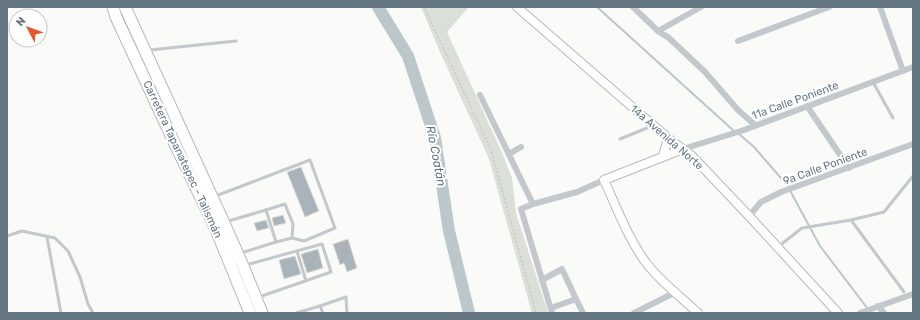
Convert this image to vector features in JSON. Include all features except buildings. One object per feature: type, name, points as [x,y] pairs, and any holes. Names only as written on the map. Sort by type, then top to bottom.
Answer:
[{"type":"highway","name":"Carretera Tapanatepec - Talismán","points":[[113,7],[140,54],[233,256],[250,300],[250,313]]},
{"type":"highway","name":"Carretera Tapanatepec - Talismán","points":[[125,7],[140,54]]},
{"type":"highway","name":"Carretera Tapanatepec - Talismán","points":[[250,300],[262,313]]},
{"type":"main road","name":"14a Avenida Norte","points":[[518,7],[668,138],[692,156],[838,313]]},
{"type":"main road","points":[[663,156],[668,138]]},
{"type":"main road","points":[[683,149],[604,180],[629,234],[648,265],[698,313]]},
{"type":"street","points":[[658,31],[701,7]]},
{"type":"street","points":[[738,41],[829,7]]},
{"type":"street","points":[[880,7],[903,71]]},
{"type":"street","points":[[635,8],[658,31],[669,38],[705,72],[738,110],[755,126]]},
{"type":"street","name":"11a Calle Poniente","points":[[683,149],[744,130],[913,67]]},
{"type":"street","points":[[480,95],[533,204]]},
{"type":"street","points":[[807,106],[849,168]]},
{"type":"street","name":"9a Calle Poniente","points":[[749,216],[761,202],[781,192],[913,144]]},
{"type":"street","points":[[509,154],[521,147]]},
{"type":"street","points":[[576,299],[552,311],[521,209],[533,204],[577,192],[604,180]]},
{"type":"street","points":[[542,280],[562,269],[583,313]]},
{"type":"street","points":[[634,313],[676,292]]},
{"type":"street","points":[[860,313],[913,294]]},
{"type":"street","points":[[875,307],[884,313]]},
{"type":"lane","points":[[140,54],[150,50],[236,41]]},
{"type":"lane","points":[[873,82],[893,118]]},
{"type":"lane","points":[[620,139],[653,125]]},
{"type":"lane","points":[[207,199],[310,160],[335,228],[304,241],[292,238],[233,256]]},
{"type":"lane","points":[[778,248],[802,228],[851,220],[884,212],[913,176]]},
{"type":"lane","points":[[219,225],[229,220],[285,204],[293,224],[292,238]]},
{"type":"lane","points":[[266,210],[276,242]]},
{"type":"lane","points":[[851,220],[904,292]]},
{"type":"lane","points":[[7,236],[22,231],[55,238],[68,251],[80,277],[88,304],[93,313]]},
{"type":"lane","points":[[47,237],[61,313]]},
{"type":"lane","points":[[238,268],[322,244],[332,272],[250,300]]},
{"type":"lane","points":[[297,251],[306,281]]},
{"type":"lane","points":[[296,313],[346,297],[346,313]]},
{"type":"lane","points":[[320,306],[323,313]]},
{"type":"path","points":[[424,7],[491,150],[536,313]]},
{"type":"shaded area","points":[[421,7],[469,7],[447,32],[512,178],[516,213],[548,313],[532,313],[489,159]]},
{"type":"waterway","name":"Río Coatán","points":[[378,7],[408,56],[435,138],[449,231],[469,313]]},
{"type":"waterway","points":[[597,7],[734,131]]},
{"type":"waterway","points":[[738,133],[754,147],[787,185],[820,246],[871,313]]}]
